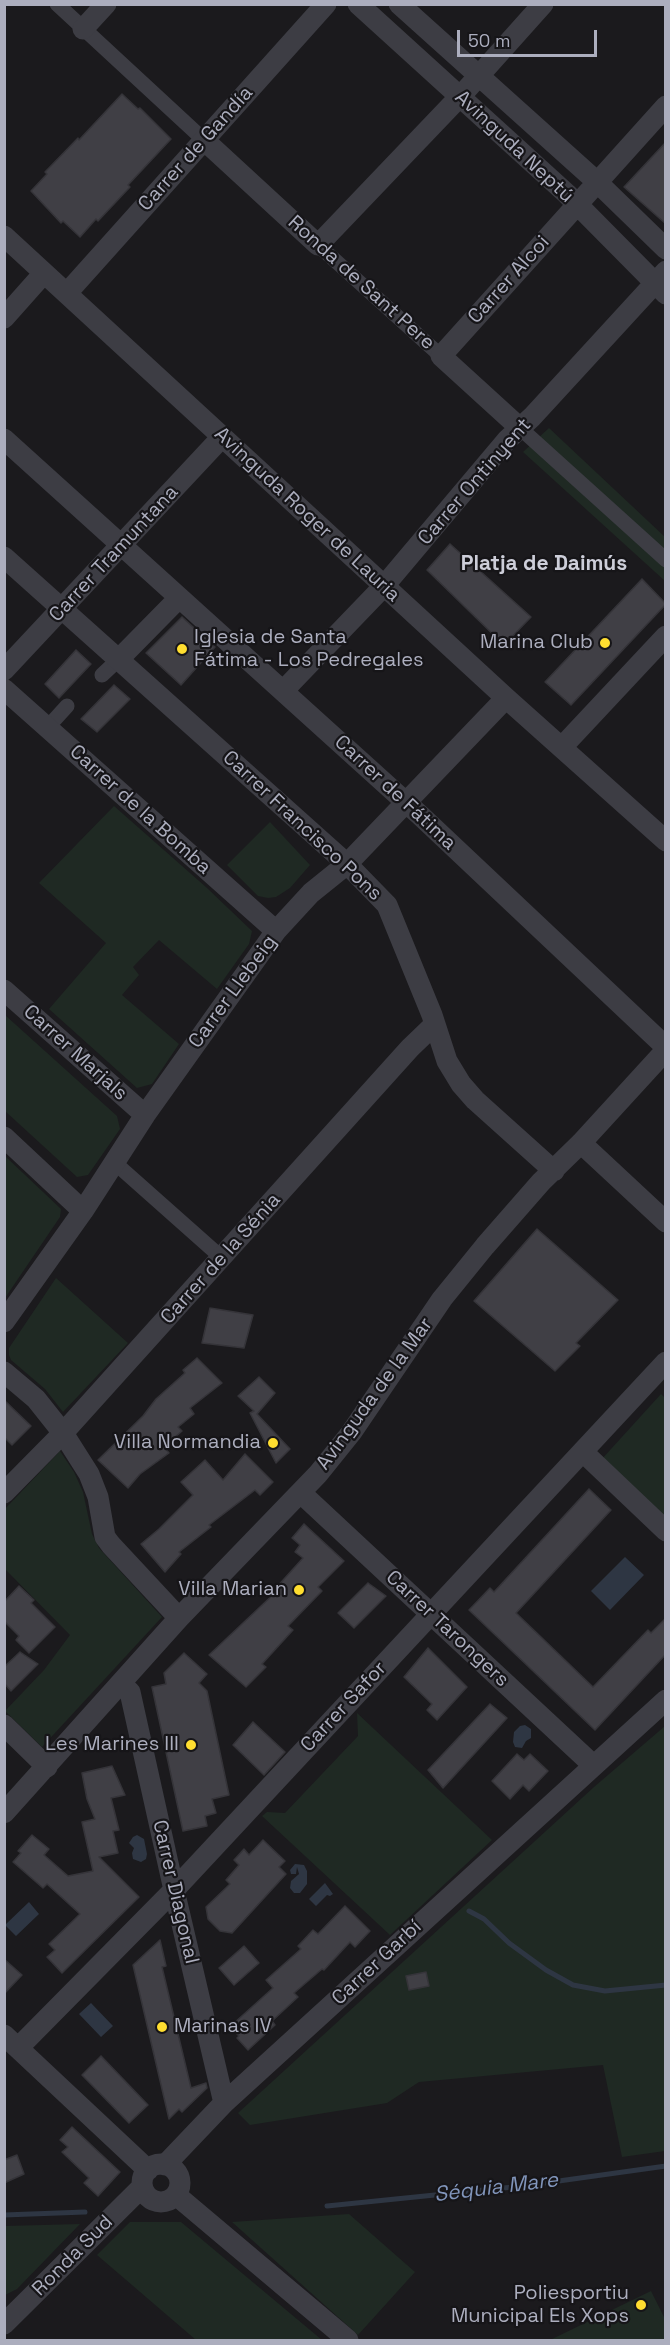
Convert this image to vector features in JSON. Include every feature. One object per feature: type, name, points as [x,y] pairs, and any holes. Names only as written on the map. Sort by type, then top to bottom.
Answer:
[{"type":"street","name":"Ronda de Sant Pere","points":[[57,4],[666,560]]},
{"type":"street","points":[[83,29],[106,4]]},
{"type":"street","name":"Carrer de Gandía","points":[[67,293],[326,4]]},
{"type":"street","name":"Avinguda Neptú","points":[[358,4],[662,283]]},
{"type":"street","name":"Avinguda Neptú","points":[[399,4],[596,181],[666,249]]},
{"type":"street","points":[[318,244],[460,97],[543,4]]},
{"type":"street","name":"Carrer Alcoi","points":[[441,356],[596,181],[666,106]]},
{"type":"street","name":"Avinguda Roger de Lauria","points":[[4,236],[506,698],[666,841]]},
{"type":"street","points":[[4,318],[44,273]]},
{"type":"street","name":"Carrer Ontinyent","points":[[283,691],[384,586],[507,440],[662,283]]},
{"type":"street","name":"Carrer Tramuntana","points":[[4,670],[63,610],[119,546],[222,437]]},
{"type":"street","name":"Carrer de Fátima","points":[[4,440],[119,546],[406,802],[666,1049]]},
{"type":"street","name":"Carrer Francisco Pons","points":[[4,557],[347,864],[387,905],[435,1024],[447,1061],[461,1084],[475,1100],[554,1171]]},
{"type":"street","points":[[102,675],[179,598]]},
{"type":"street","points":[[562,747],[666,636]]},
{"type":"street","name":"Carrer de la Bomba","points":[[4,689],[276,931]]},
{"type":"street","name":"Carrer Llebeig","points":[[4,1322],[83,1211],[145,1115],[276,931],[311,893],[347,864],[506,698]]},
{"type":"street","points":[[47,728],[67,706]]},
{"type":"street","name":"Carrer Marjals","points":[[5,991],[145,1115]]},
{"type":"street","name":"Carrer de la Sénia","points":[[4,1493],[63,1433],[410,1048],[435,1024]]},
{"type":"street","name":"Avinguda de la Mar","points":[[4,1813],[179,1618],[301,1493],[351,1433],[442,1299],[541,1182],[581,1143],[666,1049]]},
{"type":"street","points":[[4,1137],[83,1211]]},
{"type":"street","points":[[581,1143],[666,1222]]},
{"type":"street","points":[[114,1163],[222,1258]]},
{"type":"street","name":"Carrer Safor","points":[[11,2042],[174,1890],[666,1362]]},
{"type":"street","points":[[4,1372],[36,1399],[63,1433],[89,1474],[98,1497],[105,1537],[179,1618]]},
{"type":"street","points":[[583,1452],[666,1531]]},
{"type":"street","name":"Carrer Tarongers","points":[[301,1493],[592,1765]]},
{"type":"street","name":"Carrer Diagonal","points":[[121,1684],[130,1692],[224,2103]]},
{"type":"street","name":"Carrer Garbí","points":[[152,2174],[224,2103],[592,1765],[666,1700]]},
{"type":"street","points":[[4,1725],[47,1767]]},
{"type":"street","points":[[11,2042],[152,2174]]},
{"type":"street","points":[[171,2167],[179,2177],[180,2183],[172,2199],[160,2203],[148,2198],[152,2174],[171,2167]]},
{"type":"street","name":"Ronda Sud","points":[[4,2324],[152,2174]]},
{"type":"street","points":[[176,2195],[348,2340]]},
{"type":"shaded area","points":[[549,428],[665,537],[665,581],[523,452]]},
{"type":"shaded area","points":[[114,806],[252,931],[249,944],[217,989],[159,940],[133,967],[139,975],[122,995],[179,1044],[152,1084],[137,1088],[49,1009],[106,943],[39,883]]},
{"type":"shaded area","points":[[270,822],[310,865],[290,888],[276,897],[268,898],[258,896],[227,865]]},
{"type":"shaded area","points":[[5,1015],[117,1116],[120,1129],[88,1175],[77,1177],[5,1111]]},
{"type":"shaded area","points":[[5,1156],[61,1209],[60,1217],[5,1298]]},
{"type":"shaded area","points":[[56,1278],[128,1343],[63,1412],[45,1389],[11,1360],[9,1355],[9,1348]]},
{"type":"shaded area","points":[[661,1394],[665,1398],[665,1521],[601,1460]]},
{"type":"shaded area","points":[[60,1451],[74,1472],[83,1492],[92,1534],[99,1548],[162,1617],[42,1747],[5,1711],[44,1670],[70,1635],[5,1569],[4,1510]]},
{"type":"shaded area","points":[[357,1713],[492,1840],[390,1935],[262,1816],[267,1812],[285,1813],[358,1736]]},
{"type":"shaded area","points":[[665,1726],[665,2151],[622,2157],[603,2065],[419,2082],[387,2103],[250,2125],[238,2113],[594,1787]]},
{"type":"shaded area","points":[[349,2214],[415,2272],[358,2335],[232,2222]]},
{"type":"shaded area","points":[[130,2222],[181,2222],[322,2340],[196,2340],[97,2255]]},
{"type":"shaded area","points":[[80,2224],[17,2289],[5,2295],[5,2226]]},
{"type":"shaded area","name":"Poliesportiu Municipal Els Xops","points":[[651,2291],[665,2319],[665,2340],[550,2340]]},
{"type":"water","points":[[625,1557],[644,1575],[610,1610],[591,1591]]},
{"type":"water","points":[[525,1725],[531,1729],[531,1738],[522,1748],[515,1747],[514,1732],[520,1726]]},
{"type":"water","points":[[137,1835],[144,1839],[147,1854],[146,1859],[141,1862],[133,1859],[134,1848],[129,1843]]},
{"type":"water","points":[[295,1864],[304,1865],[307,1871],[307,1884],[300,1893],[294,1893],[290,1888],[291,1881],[299,1874],[297,1867],[296,1874],[291,1874],[290,1870]]},
{"type":"water","points":[[325,1883],[333,1894],[327,1895],[316,1906],[309,1899]]},
{"type":"water","points":[[29,1902],[39,1914],[16,1936],[5,1925]]},
{"type":"water","points":[[91,2003],[113,2026],[101,2037],[79,2014]]},
{"type":"building","points":[[122,94],[138,109],[140,108],[171,139],[128,185],[130,187],[80,237],[63,221],[61,223],[31,191],[47,174],[45,172]]},
{"type":"building","points":[[666,142],[666,224],[624,187]]},
{"type":"building","name":"Marina Club","points":[[450,544],[531,617],[504,645],[427,570]]},
{"type":"building","name":"Marina Club","points":[[642,579],[666,604],[571,705],[545,682]]},
{"type":"building","name":"Iglesia de Santa Fátima - Los Pedregales","points":[[182,617],[215,647],[181,685],[146,653]]},
{"type":"building","points":[[76,650],[91,664],[59,698],[45,684]]},
{"type":"building","points":[[114,685],[130,699],[97,732],[81,719]]},
{"type":"building","points":[[537,1229],[618,1300],[576,1343],[580,1346],[555,1371],[474,1301]]},
{"type":"building","points":[[210,1308],[253,1315],[244,1348],[202,1343]]},
{"type":"building","points":[[197,1358],[222,1383],[190,1408],[194,1414],[178,1427],[182,1431],[164,1447],[169,1453],[140,1474],[128,1488],[98,1460],[143,1416],[156,1399],[185,1373],[183,1370]]},
{"type":"building","points":[[259,1377],[275,1393],[257,1414],[290,1449],[276,1463],[250,1413],[254,1411],[238,1396]]},
{"type":"building","points":[[4,1400],[31,1426],[12,1445],[4,1437]]},
{"type":"building","points":[[245,1454],[273,1482],[260,1495],[255,1490],[209,1525],[211,1527],[179,1552],[181,1554],[165,1572],[141,1544],[193,1495],[181,1482],[205,1460],[223,1480]]},
{"type":"building","points":[[589,1489],[611,1510],[516,1613],[593,1687],[648,1630],[651,1633],[666,1618],[666,1654],[595,1730],[469,1610],[490,1588],[494,1592]]},
{"type":"building","points":[[304,1524],[344,1561],[318,1587],[322,1591],[288,1626],[293,1630],[262,1664],[266,1667],[246,1687],[209,1655],[277,1591],[275,1589],[303,1558],[295,1552],[300,1545],[292,1538]]},
{"type":"building","points":[[368,1583],[386,1596],[354,1628],[338,1613]]},
{"type":"building","points":[[19,1586],[34,1600],[31,1603],[55,1627],[29,1653],[16,1640],[19,1636],[4,1621],[4,1602]]},
{"type":"building","points":[[428,1648],[467,1687],[437,1720],[427,1710],[432,1704],[404,1677]]},
{"type":"building","points":[[20,1652],[38,1664],[11,1691],[4,1683],[4,1667]]},
{"type":"building","name":"Les Marines III","points":[[184,1653],[207,1674],[199,1683],[207,1691],[229,1795],[212,1799],[216,1813],[205,1816],[207,1826],[183,1831],[152,1687],[166,1684],[164,1673]]},
{"type":"building","points":[[490,1704],[507,1718],[443,1788],[428,1770]]},
{"type":"building","points":[[253,1722],[285,1752],[264,1775],[233,1745]]},
{"type":"building","points":[[517,1754],[524,1760],[530,1754],[548,1771],[529,1791],[523,1785],[510,1799],[492,1781]]},
{"type":"building","points":[[112,1766],[125,1795],[111,1798],[119,1830],[113,1831],[118,1853],[99,1857],[139,1897],[62,1973],[47,1957],[55,1950],[49,1944],[80,1914],[47,1884],[43,1888],[13,1862],[21,1853],[18,1851],[32,1835],[49,1849],[44,1855],[68,1876],[93,1871],[82,1822],[95,1819],[87,1799],[82,1773]]},
{"type":"building","points":[[263,1840],[285,1861],[279,1867],[286,1874],[232,1933],[220,1931],[208,1919],[206,1907],[230,1884],[226,1880],[239,1865],[234,1860],[244,1849],[249,1855]]},
{"type":"building","points":[[345,1906],[370,1931],[355,1947],[350,1942],[324,1970],[322,1969],[294,1993],[298,1997],[272,2021],[275,2025],[248,2050],[237,2038],[239,2036],[235,2032],[238,2030],[233,2024],[273,1988],[266,1980],[301,1949],[298,1946],[313,1930],[318,1934]]},
{"type":"building","name":"Marinas IV","points":[[160,1940],[166,1966],[162,1967],[191,2088],[206,2083],[207,2088],[182,2112],[179,2109],[169,2119],[133,1965]]},
{"type":"building","points":[[244,1946],[259,1963],[234,1985],[219,1968]]},
{"type":"building","points":[[4,1959],[22,1975],[4,1994]]},
{"type":"building","points":[[426,1972],[429,1986],[409,1990],[406,1976]]},
{"type":"building","points":[[101,2056],[148,2105],[129,2123],[82,2075]]},
{"type":"building","points":[[72,2127],[120,2172],[98,2196],[84,2183],[89,2178],[62,2152],[68,2147],[60,2140]]},
{"type":"building","points":[[17,2155],[24,2174],[4,2183],[4,2160]]},
{"type":"waterway","points":[[469,1911],[484,1919],[509,1943],[546,1970],[573,1985],[605,1991],[666,1985]]},
{"type":"waterway","name":"Séquia Mare","points":[[327,2206],[523,2186],[666,2166]]},
{"type":"waterway","name":"Séquia Mare","points":[[4,2215],[85,2212]]},
{"type":"place","name":"Marina Club","points":[[605,643]]},
{"type":"place","name":"Iglesia de Santa Fátima - Los Pedregales","points":[[182,649]]},
{"type":"place","name":"Villa Normandia","points":[[273,1443]]},
{"type":"place","name":"Villa Marian","points":[[299,1590]]},
{"type":"place","name":"Les Marines III","points":[[191,1745]]},
{"type":"place","name":"Marinas IV","points":[[162,2027]]},
{"type":"place","name":"Poliesportiu Municipal Els Xops","points":[[641,2305]]},
{"type":"district","name":"Platja de Daimús","points":[[544,564]]}]
